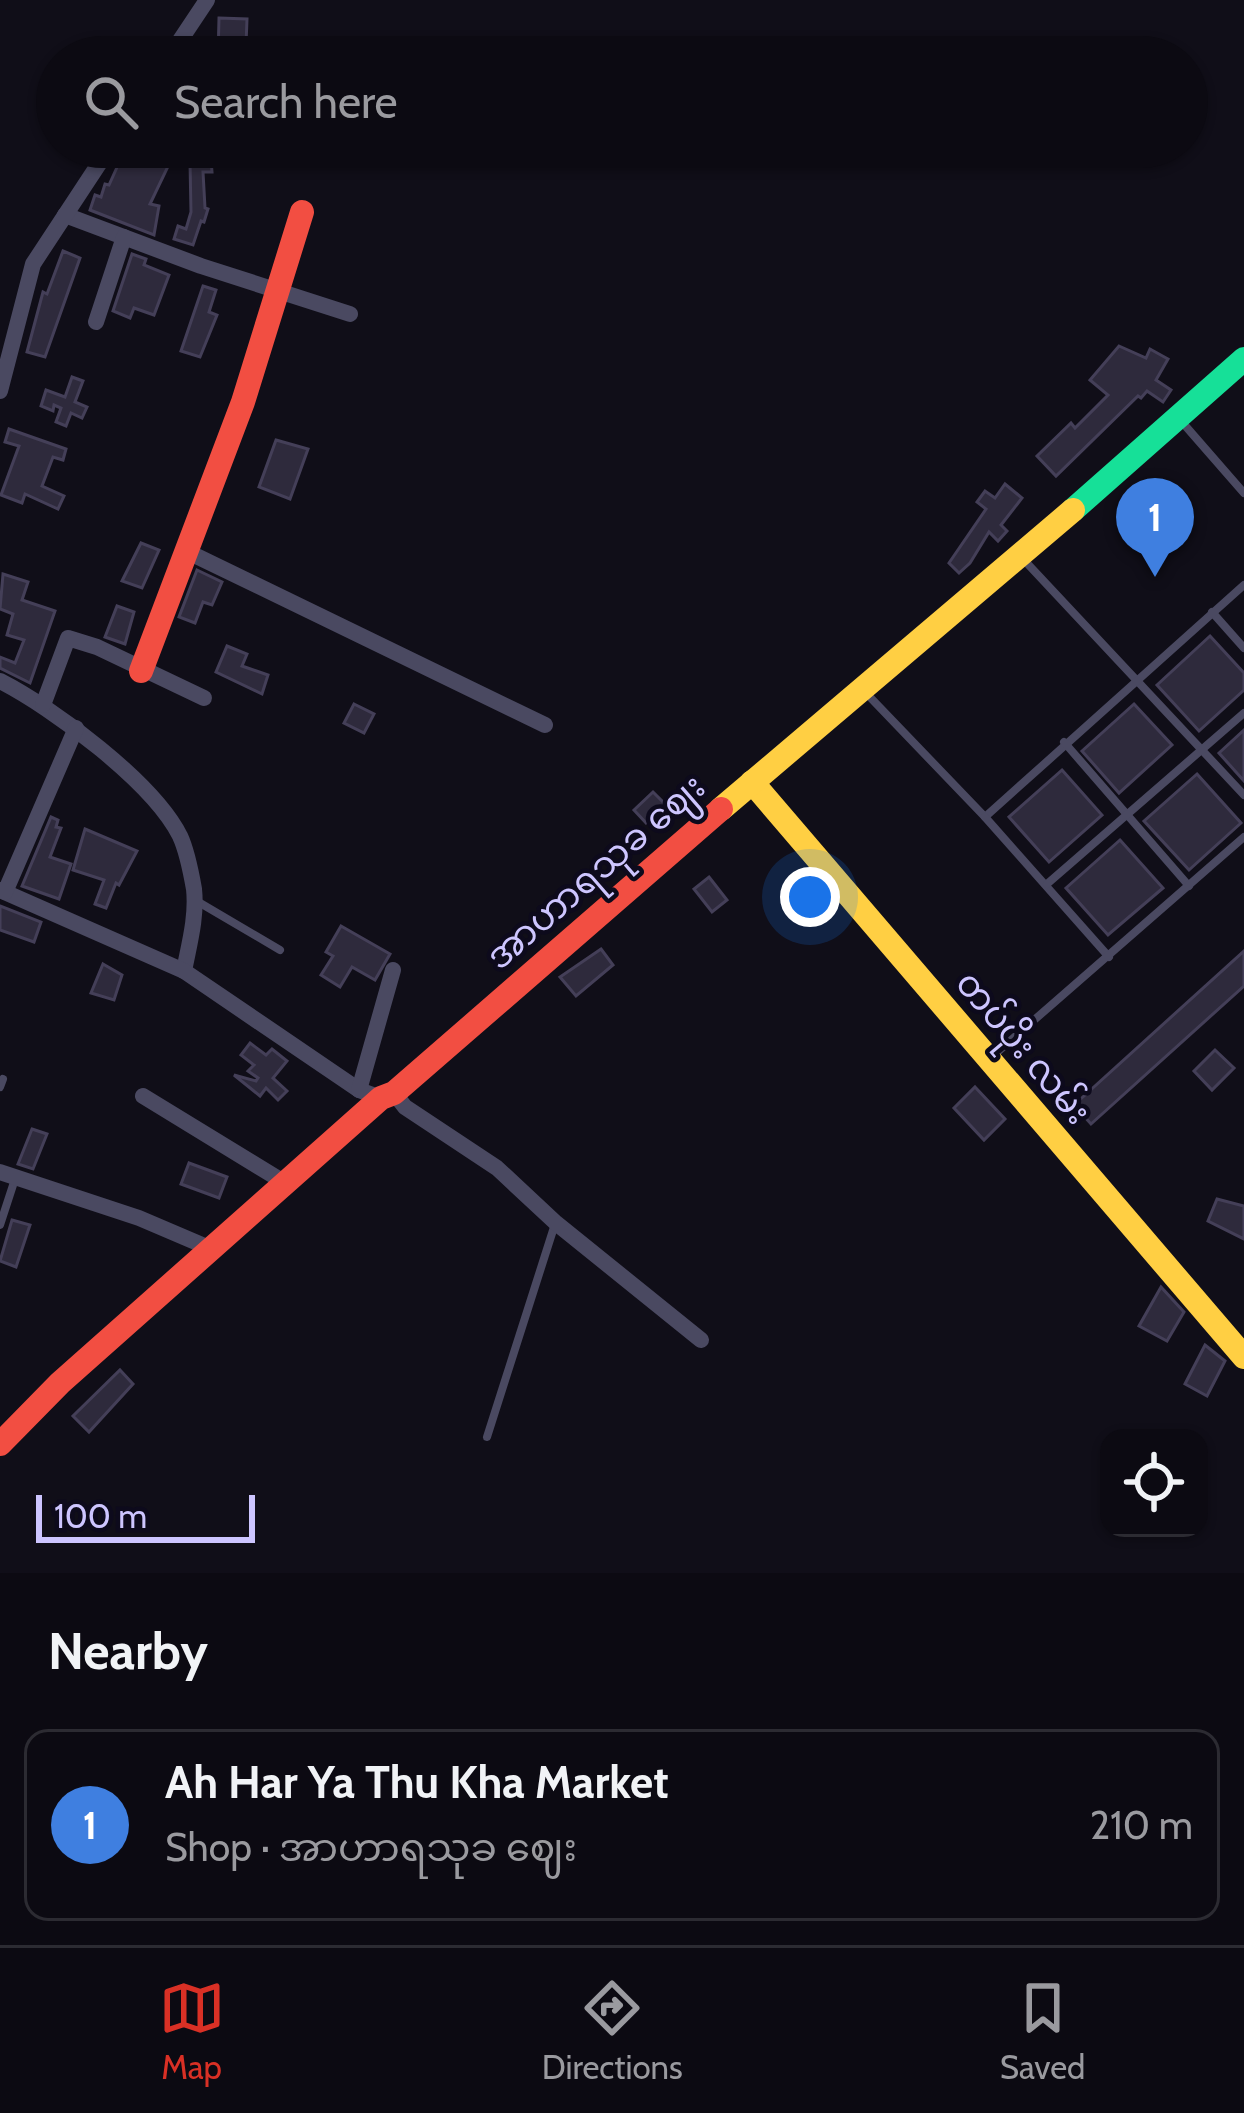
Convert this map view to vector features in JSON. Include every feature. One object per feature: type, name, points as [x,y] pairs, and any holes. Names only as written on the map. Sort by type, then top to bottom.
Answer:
[{"type":"street","points":[[183,36],[207,0]]},
{"type":"street","points":[[0,391],[33,264],[96,168]]},
{"type":"street","points":[[141,670],[243,402],[302,212]]},
{"type":"street","points":[[64,215],[350,314]]},
{"type":"street","points":[[96,322],[124,237]]},
{"type":"street","name":"အာဟာရသုခ ဈေး","points":[[5,1434],[214,1250],[378,1094],[863,690],[1244,359]]},
{"type":"street","points":[[188,552],[545,725]]},
{"type":"street","points":[[43,705],[68,638],[204,698]]},
{"type":"street","points":[[0,681],[76,728],[161,808],[180,837],[194,899],[184,971]]},
{"type":"street","points":[[76,728],[3,891],[184,971],[406,1107],[496,1168],[700,1340]]},
{"type":"street","name":"တပ်ပိုး လမ်း","points":[[752,782],[1244,1358]]},
{"type":"street","points":[[378,1094],[393,970]]},
{"type":"street","points":[[143,1096],[286,1184]]},
{"type":"street","points":[[8,1175],[139,1217],[214,1250]]},
{"type":"lane","points":[[1178,416],[1244,493]]},
{"type":"lane","points":[[1020,556],[1244,795]]},
{"type":"lane","points":[[985,817],[1244,585]]},
{"type":"lane","points":[[1212,613],[1244,648]]},
{"type":"lane","points":[[863,690],[1047,884],[1109,957]]},
{"type":"lane","points":[[1047,884],[1244,712]]},
{"type":"lane","points":[[1064,742],[1189,886]]},
{"type":"lane","points":[[988,1060],[1244,837]]},
{"type":"lane","points":[[194,899],[280,950]]},
{"type":"lane","points":[[0,1225],[8,1175]]},
{"type":"lane","points":[[487,1437],[556,1223]]},
{"type":"building","points":[[219,18],[247,19],[246,36],[219,36]]},
{"type":"building","points":[[117,168],[167,168],[150,204],[159,206],[154,235],[90,210],[95,195],[101,197],[105,184],[109,185]]},
{"type":"building","points":[[190,168],[212,168],[212,172],[203,172],[208,209],[193,245],[174,239],[178,226],[186,229],[191,212]]},
{"type":"building","points":[[63,251],[80,258],[45,357],[27,352],[43,292],[47,294]]},
{"type":"building","points":[[132,254],[146,259],[144,265],[169,275],[154,315],[134,308],[130,318],[113,311]]},
{"type":"building","points":[[203,286],[216,290],[209,312],[217,315],[200,357],[181,351]]},
{"type":"building","points":[[1119,346],[1146,358],[1150,349],[1168,359],[1156,380],[1171,390],[1163,402],[1147,391],[1138,396],[1056,476],[1037,456],[1108,395],[1090,380]]},
{"type":"building","points":[[72,377],[83,381],[75,402],[87,407],[82,418],[71,413],[66,426],[56,422],[61,408],[54,405],[53,411],[41,406],[46,390],[65,397]]},
{"type":"building","points":[[9,429],[66,449],[63,460],[53,457],[42,486],[64,496],[58,509],[25,494],[22,503],[1,495],[19,446],[5,442]]},
{"type":"building","points":[[276,440],[308,449],[290,499],[259,487]]},
{"type":"building","points":[[1005,484],[1022,498],[1001,525],[1007,531],[998,541],[989,532],[959,573],[949,563],[986,509],[977,502],[985,491],[995,498]]},
{"type":"building","points":[[141,543],[159,550],[142,588],[122,581]]},
{"type":"building","points":[[197,570],[222,582],[212,605],[203,602],[195,623],[179,617]]},
{"type":"building","points":[[3,574],[28,582],[22,600],[55,611],[30,683],[0,668],[0,657],[15,663],[24,640],[7,635],[13,614],[0,609]]},
{"type":"building","points":[[117,606],[134,612],[125,644],[105,637]]},
{"type":"building","points":[[1210,636],[1244,673],[1244,690],[1199,731],[1157,685]]},
{"type":"building","points":[[227,646],[247,654],[242,666],[268,675],[262,694],[216,672]]},
{"type":"building","points":[[354,704],[374,714],[364,733],[344,723]]},
{"type":"building","points":[[1134,704],[1172,745],[1119,793],[1082,751]]},
{"type":"building","points":[[1244,730],[1244,781],[1219,753]]},
{"type":"building","points":[[1062,770],[1102,815],[1049,862],[1009,817]]},
{"type":"building","points":[[1197,774],[1241,823],[1189,870],[1144,821]]},
{"type":"building","points":[[653,792],[666,805],[646,823],[634,810]]},
{"type":"building","points":[[51,817],[61,828],[50,857],[71,864],[59,899],[22,886]]},
{"type":"building","points":[[85,829],[137,851],[106,908],[95,904],[104,880],[73,870]]},
{"type":"building","points":[[1120,840],[1163,888],[1108,935],[1066,888]]},
{"type":"building","points":[[709,877],[727,900],[712,912],[694,889]]},
{"type":"building","points":[[0,906],[41,922],[34,942],[0,930]]},
{"type":"building","points":[[341,926],[390,954],[375,980],[352,967],[340,987],[321,975],[333,956],[326,952]]},
{"type":"building","points":[[601,949],[613,965],[576,996],[560,977]]},
{"type":"building","points":[[1244,951],[1244,986],[1091,1124],[1074,1105]]},
{"type":"building","points":[[103,964],[122,975],[114,1000],[91,993]]},
{"type":"building","points":[[250,1043],[266,1055],[272,1049],[287,1061],[273,1078],[287,1091],[278,1100],[266,1088],[260,1096],[234,1075],[258,1078],[248,1071],[254,1065],[241,1055]]},
{"type":"building","points":[[1215,1050],[1234,1068],[1212,1090],[1194,1071]]},
{"type":"building","points":[[975,1087],[1005,1119],[984,1140],[954,1108]]},
{"type":"building","points":[[32,1129],[47,1134],[33,1169],[18,1164]]},
{"type":"building","points":[[189,1163],[227,1177],[219,1198],[181,1184]]},
{"type":"building","points":[[1217,1199],[1244,1206],[1244,1239],[1208,1221]]},
{"type":"building","points":[[12,1220],[30,1225],[16,1267],[0,1261]]},
{"type":"building","points":[[1161,1287],[1184,1312],[1167,1341],[1139,1326]]},
{"type":"building","points":[[1205,1345],[1225,1361],[1207,1396],[1185,1384]]},
{"type":"building","points":[[120,1370],[133,1384],[89,1432],[73,1416]]},
{"type":"traffic: fast","points":[[1073,510],[1244,359]]},
{"type":"traffic: slow","points":[[721,809],[1073,510]]},
{"type":"traffic: slow","points":[[752,782],[1244,1357]]},
{"type":"traffic: jam","points":[[141,671],[243,402],[302,212]]},
{"type":"traffic: jam","points":[[0,1444],[60,1383],[381,1098],[394,1093],[721,809]]},
{"type":"place","name":"Ah Har Ya Thu Kha Market","points":[[1155,577]]}]
